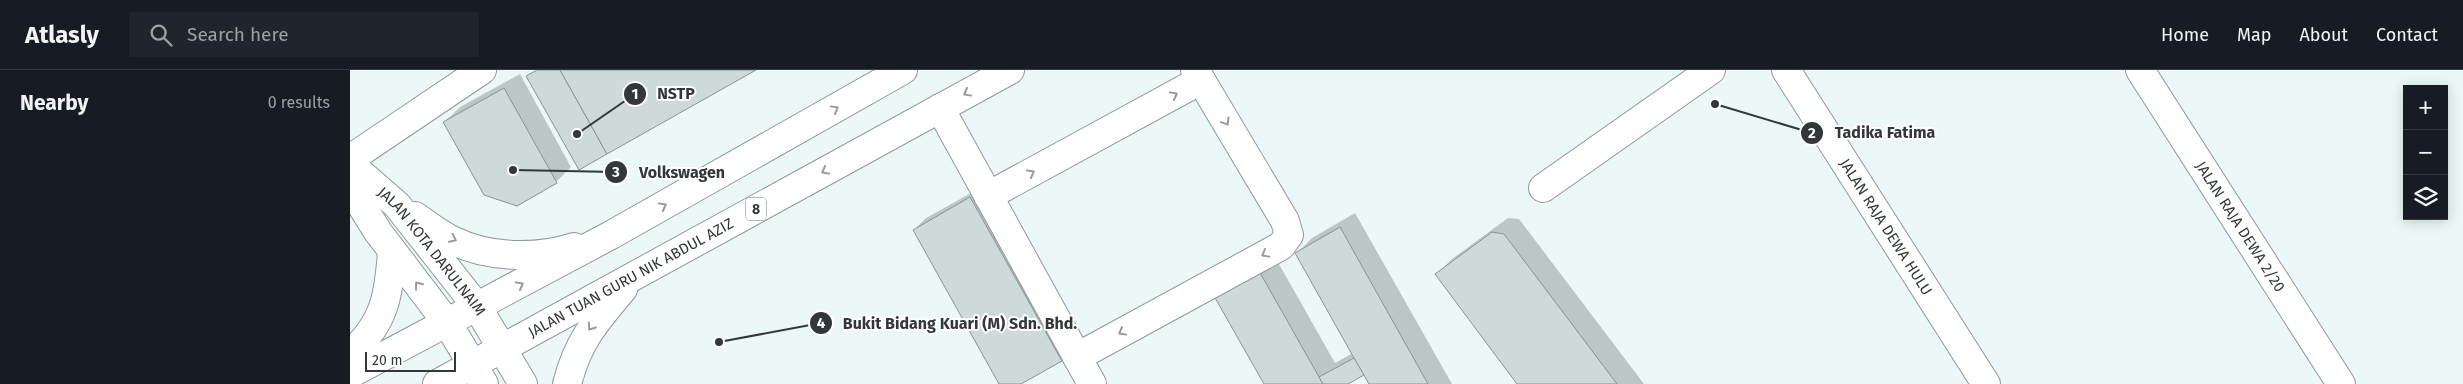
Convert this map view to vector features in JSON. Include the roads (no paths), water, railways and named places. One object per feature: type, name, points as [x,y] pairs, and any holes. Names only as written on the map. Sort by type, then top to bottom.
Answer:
[{"type":"main road","points":[[350,159],[482,70]]},
{"type":"main road","points":[[350,374],[448,324],[611,236],[903,70]]},
{"type":"main road","name":"JALAN TUAN GURU NIK ABDUL AZIZ","points":[[437,384],[478,374],[502,349],[1010,70]]},
{"type":"main road","name":"JALAN RAJA DEWA HULU","points":[[1786,70],[1986,384]]},
{"type":"main road","name":"JALAN RAJA DEWA 2/20","points":[[2140,70],[2341,384]]},
{"type":"main road","points":[[988,196],[1198,75],[1285,221],[1289,235],[1281,246],[1077,357]]},
{"type":"main road","points":[[1543,188],[1695,75]]},
{"type":"main road","points":[[940,108],[1092,384]]},
{"type":"main road","name":"JALAN KOTA DARULNAIM","points":[[350,164],[396,204],[478,308],[523,384]]},
{"type":"main road","name":"JALAN KOTA DARULNAIM","points":[[350,187],[392,251],[448,324],[478,374]]},
{"type":"main road","points":[[396,204],[454,241],[485,251],[547,254],[611,236]]},
{"type":"main road","points":[[350,354],[367,337],[385,307],[390,288],[392,251]]},
{"type":"main road","points":[[567,384],[579,348],[590,327],[633,276]]},
{"type":"place","name":"Tadika Fatima","points":[[1715,104]]},
{"type":"place","name":"NSTP","points":[[577,134]]},
{"type":"place","name":"Volkswagen","points":[[513,170]]},
{"type":"place","name":"Bukit Bidang Kuari (M) Sdn. Bhd.","points":[[719,342]]}]
